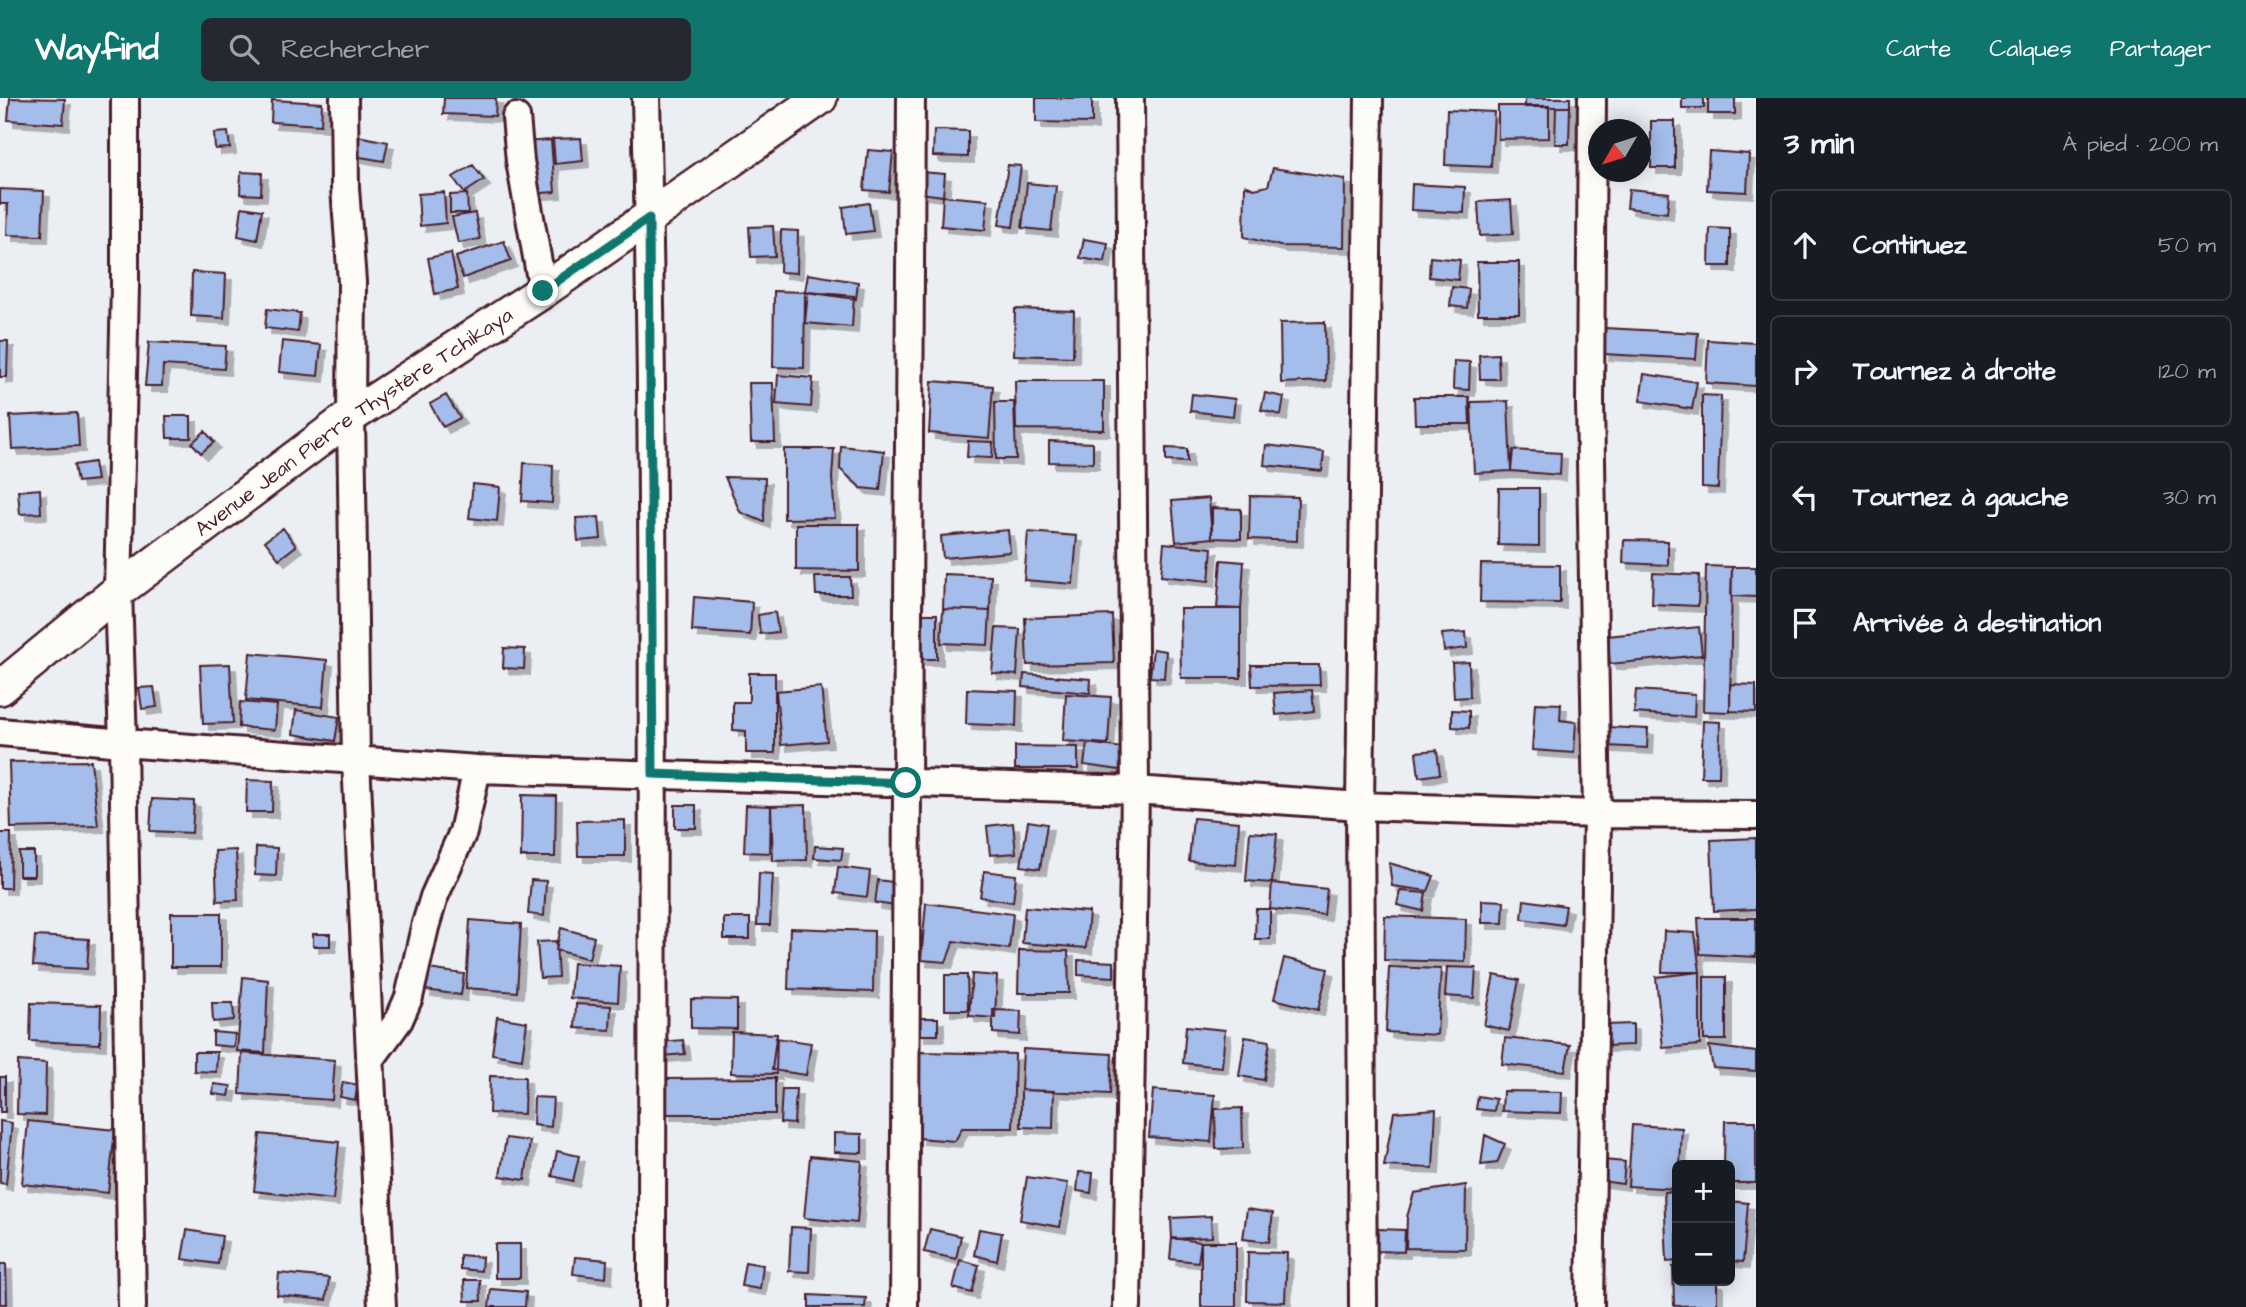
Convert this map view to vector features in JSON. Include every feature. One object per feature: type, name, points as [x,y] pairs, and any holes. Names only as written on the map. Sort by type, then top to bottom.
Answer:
[{"type":"street","points":[[125,98],[125,300],[118,591],[132,1307]]},
{"type":"street","points":[[344,98],[345,188],[352,282],[351,416],[356,760],[382,1307]]},
{"type":"street","points":[[646,98],[653,774],[652,1307]]},
{"type":"street","name":"Avenue Jean Pierre Thystère Tchikaya","points":[[0,688],[118,591],[351,416],[543,291],[820,98]]},
{"type":"street","points":[[904,1307],[911,98]]},
{"type":"street","points":[[1127,1307],[1135,790],[1130,98]]},
{"type":"street","points":[[1363,1307],[1360,806],[1369,98]]},
{"type":"street","points":[[1590,1307],[1597,814],[1590,402],[1592,98]]},
{"type":"street","points":[[516,117],[520,161],[543,291]]},
{"type":"street","points":[[0,732],[477,769],[1135,790],[1360,806],[1597,814],[1756,815]]},
{"type":"street","points":[[370,1060],[399,1020],[409,997],[425,926],[434,897],[463,832],[477,769]]},
{"type":"building","points":[[10,98],[65,99],[63,124],[8,120]]},
{"type":"building","points":[[444,98],[496,98],[495,116],[443,114]]},
{"type":"building","points":[[1036,98],[1092,98],[1092,123],[1036,122]]},
{"type":"building","points":[[1525,98],[1570,98],[1570,107],[1525,107]]},
{"type":"building","points":[[1682,98],[1704,98],[1704,108],[1682,108]]},
{"type":"building","points":[[1708,98],[1735,98],[1735,114],[1708,114]]},
{"type":"building","points":[[272,100],[322,103],[321,125],[271,122]]},
{"type":"building","points":[[1498,106],[1549,106],[1549,138],[1498,139]]},
{"type":"building","points":[[1556,107],[1570,107],[1569,144],[1555,144]]},
{"type":"building","points":[[1447,110],[1494,112],[1491,167],[1445,165]]},
{"type":"building","points":[[1651,121],[1675,121],[1675,168],[1651,168]]},
{"type":"building","points":[[934,130],[968,131],[968,157],[933,156]]},
{"type":"building","points":[[228,132],[230,148],[215,149],[214,133]]},
{"type":"building","points":[[358,136],[388,142],[384,161],[354,156]]},
{"type":"building","points":[[581,138],[583,161],[555,164],[553,139]]},
{"type":"building","points":[[551,140],[555,192],[527,194],[524,142]]},
{"type":"building","points":[[868,150],[893,152],[889,192],[864,190]]},
{"type":"building","points":[[1709,151],[1749,154],[1747,192],[1707,190]]},
{"type":"building","points":[[473,165],[484,180],[464,193],[453,177]]},
{"type":"building","points":[[1008,165],[1021,166],[1013,227],[999,225]]},
{"type":"building","points":[[1273,168],[1345,179],[1344,247],[1280,246],[1244,237],[1245,185],[1254,189],[1268,186]]},
{"type":"building","points":[[241,172],[262,173],[261,195],[240,194]]},
{"type":"building","points":[[921,172],[945,174],[943,196],[920,193]]},
{"type":"building","points":[[1027,183],[1056,186],[1051,231],[1022,228]]},
{"type":"building","points":[[1412,184],[1465,187],[1464,213],[1411,210]]},
{"type":"building","points":[[0,189],[44,191],[42,236],[7,235],[8,204],[0,204]]},
{"type":"building","points":[[1629,189],[1669,193],[1667,213],[1627,208]]},
{"type":"building","points":[[444,192],[446,223],[420,226],[418,194]]},
{"type":"building","points":[[467,194],[468,213],[450,213],[450,195]]},
{"type":"building","points":[[943,196],[988,200],[985,230],[941,226]]},
{"type":"building","points":[[1511,200],[1513,234],[1480,236],[1478,202]]},
{"type":"building","points":[[869,203],[873,231],[846,234],[843,207]]},
{"type":"building","points":[[242,207],[262,210],[257,240],[238,236]]},
{"type":"building","points":[[475,213],[480,239],[458,243],[452,217]]},
{"type":"building","points":[[773,226],[775,256],[751,257],[749,227]]},
{"type":"building","points":[[1710,228],[1730,229],[1730,266],[1709,266]]},
{"type":"building","points":[[781,230],[798,231],[797,273],[780,272]]},
{"type":"building","points":[[1084,239],[1108,243],[1105,262],[1080,258]]},
{"type":"building","points":[[504,241],[511,261],[463,278],[456,257]]},
{"type":"building","points":[[451,253],[458,289],[435,294],[428,258]]},
{"type":"building","points":[[1430,257],[1460,260],[1458,280],[1429,277]]},
{"type":"building","points":[[1477,262],[1519,262],[1519,314],[1478,314]]},
{"type":"building","points":[[192,272],[226,274],[224,318],[191,316]]},
{"type":"building","points":[[808,274],[858,282],[856,299],[805,292]]},
{"type":"building","points":[[1452,287],[1469,289],[1467,308],[1450,306]]},
{"type":"building","points":[[774,291],[805,292],[804,368],[773,367]]},
{"type":"building","points":[[808,292],[854,296],[852,327],[805,323]]},
{"type":"building","points":[[267,309],[300,313],[298,332],[265,328]]},
{"type":"building","points":[[1015,309],[1074,311],[1073,357],[1014,355]]},
{"type":"building","points":[[1325,322],[1326,381],[1281,383],[1280,323]]},
{"type":"building","points":[[1605,328],[1698,333],[1696,359],[1603,354]]},
{"type":"building","points":[[1708,340],[1756,343],[1756,386],[1706,383]]},
{"type":"building","points":[[0,341],[8,341],[7,377],[0,377]]},
{"type":"building","points":[[282,341],[321,345],[318,376],[279,372]]},
{"type":"building","points":[[149,342],[226,346],[224,369],[163,365],[162,386],[145,386]]},
{"type":"building","points":[[1498,354],[1499,379],[1480,379],[1479,355]]},
{"type":"building","points":[[1454,361],[1470,362],[1469,390],[1453,389]]},
{"type":"building","points":[[1644,374],[1697,382],[1692,409],[1640,401]]},
{"type":"building","points":[[778,375],[813,378],[811,407],[776,404]]},
{"type":"building","points":[[932,381],[993,386],[989,438],[929,433]]},
{"type":"building","points":[[1015,381],[1104,381],[1104,430],[1016,429]]},
{"type":"building","points":[[749,383],[773,383],[775,442],[751,442]]},
{"type":"building","points":[[1265,393],[1284,397],[1281,415],[1261,410]]},
{"type":"building","points":[[1192,394],[1235,399],[1233,416],[1190,411]]},
{"type":"building","points":[[446,395],[460,418],[443,427],[430,404]]},
{"type":"building","points":[[1702,395],[1721,396],[1718,488],[1702,487]]},
{"type":"building","points":[[1414,397],[1469,397],[1470,424],[1415,424]]},
{"type":"building","points":[[1508,401],[1511,471],[1474,473],[1471,402]]},
{"type":"building","points":[[995,402],[1014,402],[1016,459],[996,459]]},
{"type":"building","points":[[77,413],[79,446],[12,449],[10,416]]},
{"type":"building","points":[[166,416],[191,416],[191,438],[167,438]]},
{"type":"building","points":[[205,431],[214,442],[201,453],[192,443]]},
{"type":"building","points":[[968,441],[993,442],[992,458],[967,457]]},
{"type":"building","points":[[1049,441],[1093,443],[1093,463],[1049,462]]},
{"type":"building","points":[[1266,445],[1324,452],[1322,471],[1264,465]]},
{"type":"building","points":[[841,446],[884,451],[880,490],[861,488],[840,469]]},
{"type":"building","points":[[1166,448],[1187,449],[1187,462],[1166,461]]},
{"type":"building","points":[[784,449],[834,449],[832,478],[835,518],[784,519]]},
{"type":"building","points":[[1513,450],[1561,453],[1560,475],[1511,471]]},
{"type":"building","points":[[94,462],[97,480],[77,482],[74,465]]},
{"type":"building","points":[[524,463],[553,465],[552,503],[522,501]]},
{"type":"building","points":[[725,477],[765,478],[764,522],[740,512]]},
{"type":"building","points":[[473,484],[500,487],[497,521],[469,518]]},
{"type":"building","points":[[1499,488],[1539,488],[1539,546],[1498,545]]},
{"type":"building","points":[[40,489],[41,513],[20,514],[18,491]]},
{"type":"building","points":[[1250,496],[1298,497],[1297,541],[1249,539]]},
{"type":"building","points":[[1209,498],[1212,538],[1176,542],[1172,501]]},
{"type":"building","points":[[1212,508],[1241,509],[1241,539],[1212,538]]},
{"type":"building","points":[[599,517],[601,539],[578,541],[576,518]]},
{"type":"building","points":[[796,524],[859,524],[859,571],[796,570]]},
{"type":"building","points":[[283,528],[296,546],[279,559],[265,541]]},
{"type":"building","points":[[1008,530],[1010,552],[943,558],[941,536]]},
{"type":"building","points":[[1028,532],[1077,536],[1073,584],[1024,580]]},
{"type":"building","points":[[1624,540],[1668,541],[1668,565],[1623,563]]},
{"type":"building","points":[[1164,543],[1212,548],[1209,581],[1161,576]]},
{"type":"building","points":[[1221,560],[1244,562],[1241,609],[1217,608]]},
{"type":"building","points":[[1481,564],[1560,565],[1560,603],[1480,602]]},
{"type":"building","points":[[1706,566],[1732,567],[1730,712],[1703,711]]},
{"type":"building","points":[[1732,567],[1756,567],[1756,597],[1731,596]]},
{"type":"building","points":[[1653,573],[1699,575],[1698,606],[1652,604]]},
{"type":"building","points":[[944,574],[991,576],[990,611],[943,609]]},
{"type":"building","points":[[815,577],[850,577],[851,595],[816,595]]},
{"type":"building","points":[[694,597],[752,602],[750,635],[692,631]]},
{"type":"building","points":[[943,609],[990,611],[988,645],[941,643]]},
{"type":"building","points":[[1180,609],[1241,609],[1241,678],[1181,678]]},
{"type":"building","points":[[775,612],[778,632],[760,634],[758,615]]},
{"type":"building","points":[[920,614],[937,614],[937,659],[919,659]]},
{"type":"building","points":[[1112,615],[1114,663],[1027,665],[1025,618]]},
{"type":"building","points":[[1699,627],[1702,655],[1610,664],[1607,636]]},
{"type":"building","points":[[996,628],[1020,629],[1017,675],[992,673]]},
{"type":"building","points":[[1466,632],[1467,648],[1444,651],[1442,634]]},
{"type":"building","points":[[504,648],[525,649],[524,669],[503,668]]},
{"type":"building","points":[[1153,649],[1166,651],[1164,678],[1150,677]]},
{"type":"building","points":[[250,653],[327,660],[323,707],[246,700]]},
{"type":"building","points":[[1469,662],[1470,697],[1454,698],[1452,663]]},
{"type":"building","points":[[230,664],[233,723],[203,724],[200,665]]},
{"type":"building","points":[[1251,665],[1319,665],[1320,685],[1252,686]]},
{"type":"building","points":[[749,673],[775,673],[775,753],[746,753],[746,731],[733,730],[733,702],[749,702]]},
{"type":"building","points":[[1024,674],[1091,679],[1090,693],[1023,687]]},
{"type":"building","points":[[1730,684],[1756,685],[1756,712],[1730,711]]},
{"type":"building","points":[[154,687],[157,707],[142,709],[139,688]]},
{"type":"building","points":[[821,687],[827,741],[781,745],[776,691]]},
{"type":"building","points":[[967,689],[1017,691],[1016,726],[966,724]]},
{"type":"building","points":[[1312,690],[1314,711],[1276,715],[1274,693]]},
{"type":"building","points":[[1636,690],[1695,694],[1694,717],[1634,713]]},
{"type":"building","points":[[1066,694],[1111,697],[1108,744],[1063,741]]},
{"type":"building","points":[[240,702],[277,705],[275,730],[239,727]]},
{"type":"building","points":[[1535,703],[1561,704],[1560,720],[1576,722],[1574,753],[1532,750]]},
{"type":"building","points":[[296,710],[339,717],[335,741],[293,734]]},
{"type":"building","points":[[1452,710],[1469,711],[1469,728],[1452,727]]},
{"type":"building","points":[[1703,721],[1720,722],[1719,777],[1701,777]]},
{"type":"building","points":[[1607,727],[1648,729],[1647,748],[1607,746]]},
{"type":"building","points":[[1087,743],[1123,748],[1120,770],[1084,765]]},
{"type":"building","points":[[1015,746],[1078,747],[1078,769],[1015,769]]},
{"type":"building","points":[[1437,750],[1440,774],[1419,777],[1416,752]]},
{"type":"building","points":[[91,761],[98,826],[11,828],[9,762]]},
{"type":"building","points":[[247,780],[273,781],[272,812],[246,812]]},
{"type":"building","points":[[522,795],[556,796],[555,857],[521,857]]},
{"type":"building","points":[[152,799],[194,801],[192,833],[150,831]]},
{"type":"building","points":[[675,805],[696,805],[696,828],[675,828]]},
{"type":"building","points":[[746,805],[771,806],[770,853],[744,852]]},
{"type":"building","points":[[806,805],[807,860],[773,861],[771,806]]},
{"type":"building","points":[[1193,818],[1239,822],[1236,865],[1189,861]]},
{"type":"building","points":[[625,820],[625,856],[578,856],[577,821]]},
{"type":"building","points":[[1028,821],[1047,824],[1040,869],[1021,866]]},
{"type":"building","points":[[1013,823],[1016,853],[990,855],[987,826]]},
{"type":"building","points":[[1250,832],[1277,834],[1272,883],[1246,881]]},
{"type":"building","points":[[0,833],[11,833],[10,888],[0,888]]},
{"type":"building","points":[[1756,838],[1756,909],[1714,911],[1711,840]]},
{"type":"building","points":[[815,846],[843,848],[841,860],[814,858]]},
{"type":"building","points":[[256,847],[277,848],[276,876],[255,875]]},
{"type":"building","points":[[236,850],[238,900],[217,901],[215,851]]},
{"type":"building","points":[[19,852],[34,852],[34,876],[19,876]]},
{"type":"building","points":[[1389,863],[1434,876],[1428,891],[1392,886]]},
{"type":"building","points":[[838,867],[870,871],[867,897],[835,893]]},
{"type":"building","points":[[984,871],[1016,875],[1013,902],[980,897]]},
{"type":"building","points":[[759,873],[773,874],[770,925],[757,925]]},
{"type":"building","points":[[531,880],[546,881],[544,916],[528,914]]},
{"type":"building","points":[[878,880],[900,883],[896,906],[875,903]]},
{"type":"building","points":[[1272,883],[1327,889],[1324,915],[1270,909]]},
{"type":"building","points":[[1400,891],[1426,893],[1423,911],[1397,905]]},
{"type":"building","points":[[1482,900],[1504,901],[1503,923],[1482,923]]},
{"type":"building","points":[[1524,900],[1566,906],[1563,925],[1522,919]]},
{"type":"building","points":[[926,903],[1013,914],[1009,949],[954,941],[946,962],[921,960]]},
{"type":"building","points":[[1025,907],[1089,912],[1086,948],[1022,943]]},
{"type":"building","points":[[1256,909],[1270,909],[1270,939],[1255,939]]},
{"type":"building","points":[[171,913],[221,913],[221,967],[171,967]]},
{"type":"building","points":[[1385,916],[1466,919],[1465,962],[1384,960]]},
{"type":"building","points":[[724,918],[750,918],[750,939],[724,939]]},
{"type":"building","points":[[1698,918],[1756,918],[1756,957],[1700,954]]},
{"type":"building","points":[[470,920],[521,924],[517,992],[466,988]]},
{"type":"building","points":[[561,928],[594,937],[589,959],[556,950]]},
{"type":"building","points":[[790,928],[874,931],[873,992],[788,989]]},
{"type":"building","points":[[1664,931],[1695,933],[1700,972],[1662,972]]},
{"type":"building","points":[[313,934],[330,934],[330,946],[313,946]]},
{"type":"building","points":[[35,936],[89,939],[87,969],[33,966]]},
{"type":"building","points":[[556,941],[558,977],[540,978],[537,942]]},
{"type":"building","points":[[1019,950],[1068,951],[1069,993],[1018,993]]},
{"type":"building","points":[[1284,958],[1328,969],[1318,1010],[1274,999]]},
{"type":"building","points":[[1078,960],[1114,962],[1114,977],[1078,975]]},
{"type":"building","points":[[573,963],[620,966],[618,1002],[570,998]]},
{"type":"building","points":[[1389,967],[1441,969],[1437,1035],[1386,1032]]},
{"type":"building","points":[[1447,967],[1476,968],[1474,998],[1445,996]]},
{"type":"building","points":[[428,969],[464,974],[461,995],[425,990]]},
{"type":"building","points":[[1700,972],[1700,1045],[1663,1048],[1656,977]]},
{"type":"building","points":[[972,974],[997,976],[995,1018],[969,1016]]},
{"type":"building","points":[[945,975],[967,975],[968,1010],[945,1010]]},
{"type":"building","points":[[1494,975],[1519,980],[1509,1031],[1484,1025]]},
{"type":"building","points":[[243,977],[268,980],[265,1053],[237,1051]]},
{"type":"building","points":[[1704,977],[1726,977],[1726,1040],[1704,1040]]},
{"type":"building","points":[[691,999],[737,1000],[737,1029],[691,1028]]},
{"type":"building","points":[[31,1003],[101,1005],[100,1044],[30,1041]]},
{"type":"building","points":[[212,1003],[233,1003],[234,1020],[213,1022]]},
{"type":"building","points":[[576,1004],[611,1006],[610,1030],[575,1028]]},
{"type":"building","points":[[993,1010],[1021,1011],[1020,1035],[993,1033]]},
{"type":"building","points":[[497,1017],[527,1022],[522,1059],[492,1054]]},
{"type":"building","points":[[918,1018],[938,1018],[938,1035],[919,1035]]},
{"type":"building","points":[[1633,1024],[1633,1045],[1605,1046],[1605,1025]]},
{"type":"building","points":[[1186,1026],[1225,1030],[1222,1067],[1183,1063]]},
{"type":"building","points":[[213,1032],[235,1034],[234,1047],[213,1045]]},
{"type":"building","points":[[732,1032],[777,1034],[776,1074],[731,1073]]},
{"type":"building","points":[[1245,1037],[1270,1041],[1264,1080],[1239,1076]]},
{"type":"building","points":[[776,1038],[811,1043],[806,1075],[772,1070]]},
{"type":"building","points":[[1505,1038],[1570,1045],[1565,1071],[1502,1064]]},
{"type":"building","points":[[683,1040],[685,1054],[662,1056],[660,1042]]},
{"type":"building","points":[[1709,1046],[1756,1052],[1756,1071],[1713,1068]]},
{"type":"building","points":[[1023,1049],[1112,1054],[1110,1094],[1021,1090]]},
{"type":"building","points":[[194,1052],[217,1052],[216,1072],[194,1071]]},
{"type":"building","points":[[920,1052],[1015,1054],[1013,1128],[962,1128],[955,1141],[918,1138]]},
{"type":"building","points":[[242,1053],[335,1060],[332,1100],[240,1094]]},
{"type":"building","points":[[18,1061],[46,1063],[45,1115],[17,1114]]},
{"type":"building","points":[[490,1076],[525,1077],[524,1114],[489,1113]]},
{"type":"building","points":[[0,1077],[5,1077],[5,1112],[0,1112]]},
{"type":"building","points":[[775,1078],[775,1114],[665,1114],[664,1079]]},
{"type":"building","points":[[343,1082],[358,1085],[355,1100],[340,1097]]},
{"type":"building","points":[[214,1084],[231,1086],[229,1096],[213,1094]]},
{"type":"building","points":[[782,1089],[796,1089],[794,1124],[780,1123]]},
{"type":"building","points":[[1021,1090],[1054,1091],[1053,1128],[1021,1127]]},
{"type":"building","points":[[1153,1090],[1215,1095],[1211,1142],[1149,1137]]},
{"type":"building","points":[[1503,1091],[1562,1092],[1561,1113],[1502,1111]]},
{"type":"building","points":[[1478,1096],[1496,1099],[1494,1111],[1476,1109]]},
{"type":"building","points":[[534,1097],[553,1098],[551,1127],[533,1125]]},
{"type":"building","points":[[1242,1108],[1243,1148],[1216,1149],[1215,1109]]},
{"type":"building","points":[[1436,1109],[1433,1168],[1384,1166],[1394,1112]]},
{"type":"building","points":[[0,1121],[12,1123],[6,1184],[0,1183]]},
{"type":"building","points":[[28,1121],[115,1130],[108,1193],[22,1184]]},
{"type":"building","points":[[1725,1121],[1756,1121],[1756,1183],[1735,1183],[1735,1160],[1724,1160]]},
{"type":"building","points":[[1632,1125],[1682,1128],[1680,1160],[1672,1160],[1672,1189],[1628,1186]]},
{"type":"building","points":[[834,1133],[862,1134],[862,1153],[834,1152]]},
{"type":"building","points":[[260,1134],[339,1142],[333,1200],[254,1191]]},
{"type":"building","points":[[1485,1135],[1505,1144],[1497,1163],[1481,1165]]},
{"type":"building","points":[[506,1138],[530,1141],[525,1180],[500,1176]]},
{"type":"building","points":[[557,1151],[579,1156],[573,1181],[552,1176]]},
{"type":"building","points":[[810,1156],[862,1161],[857,1223],[804,1218]]},
{"type":"building","points":[[1603,1160],[1625,1162],[1623,1184],[1600,1181]]},
{"type":"building","points":[[1079,1172],[1093,1173],[1091,1193],[1077,1191]]},
{"type":"building","points":[[1027,1177],[1068,1183],[1060,1227],[1020,1220]]},
{"type":"building","points":[[1466,1185],[1465,1249],[1406,1248],[1407,1217],[1414,1193]]},
{"type":"building","points":[[1672,1191],[1672,1262],[1667,1262],[1664,1192]]},
{"type":"building","points":[[1735,1202],[1748,1203],[1743,1262],[1735,1261]]},
{"type":"building","points":[[1247,1209],[1273,1213],[1269,1242],[1243,1239]]},
{"type":"building","points":[[1211,1216],[1212,1237],[1172,1239],[1171,1218]]},
{"type":"building","points":[[791,1227],[811,1228],[809,1272],[789,1271]]},
{"type":"building","points":[[930,1229],[961,1236],[956,1259],[924,1252]]},
{"type":"building","points":[[979,1229],[1002,1233],[997,1261],[974,1255]]},
{"type":"building","points":[[1378,1229],[1405,1230],[1404,1252],[1377,1251]]},
{"type":"building","points":[[187,1230],[222,1236],[218,1264],[182,1259]]},
{"type":"building","points":[[1172,1238],[1201,1242],[1198,1262],[1170,1259]]},
{"type":"building","points":[[1201,1242],[1236,1242],[1236,1307],[1201,1307]]},
{"type":"building","points":[[495,1244],[520,1244],[520,1278],[495,1278]]},
{"type":"building","points":[[1248,1252],[1287,1253],[1285,1302],[1247,1301]]},
{"type":"building","points":[[460,1255],[482,1257],[481,1271],[460,1269]]},
{"type":"building","points":[[575,1257],[607,1260],[606,1278],[573,1274]]},
{"type":"building","points":[[960,1260],[979,1265],[972,1293],[953,1288]]},
{"type":"building","points":[[745,1262],[763,1265],[760,1289],[741,1286]]},
{"type":"building","points":[[0,1264],[6,1264],[7,1304],[0,1304]]},
{"type":"building","points":[[279,1273],[329,1278],[326,1300],[277,1295]]},
{"type":"building","points":[[464,1280],[480,1280],[481,1301],[465,1301]]},
{"type":"building","points":[[1673,1286],[1717,1286],[1717,1305],[1674,1306]]},
{"type":"building","points":[[491,1289],[526,1292],[525,1307],[489,1307]]},
{"type":"building","points":[[809,1295],[866,1298],[865,1307],[809,1307]]},
{"type":"route","points":[[543,291],[649,218],[653,774],[906,783]]}]
